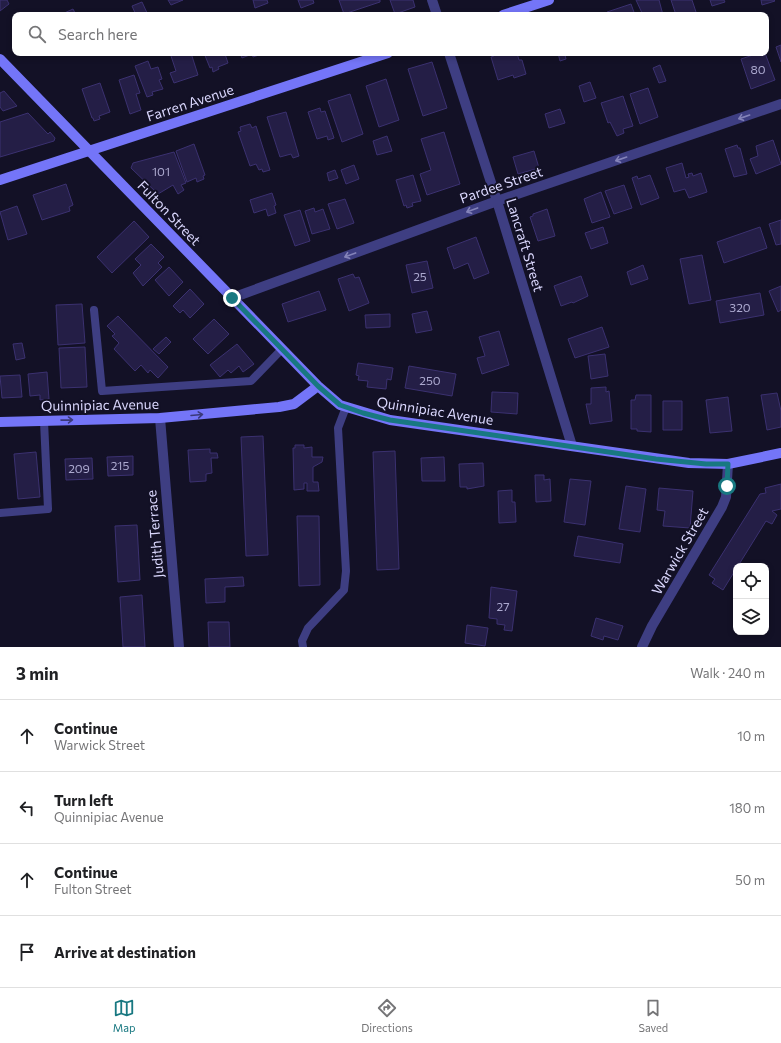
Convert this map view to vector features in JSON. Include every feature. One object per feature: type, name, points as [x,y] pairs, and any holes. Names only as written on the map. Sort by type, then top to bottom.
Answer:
[{"type":"main road","points":[[512,12],[549,0]]},
{"type":"main road","name":"Farren Avenue","points":[[0,180],[379,56]]},
{"type":"main road","name":"Fulton Street","points":[[0,59],[318,386]]},
{"type":"main road","name":"Quinnipiac Avenue","points":[[0,422],[160,418],[286,406],[294,404],[318,386],[340,405],[390,420],[690,463],[728,464],[781,453]]},
{"type":"street","points":[[432,0],[436,12]]},
{"type":"street","name":"Lancraft Street","points":[[450,56],[497,200],[572,446]]},
{"type":"street","name":"Pardee Street","points":[[232,298],[497,200],[781,104]]},
{"type":"street","name":"Judith Terrace","points":[[160,418],[179,647]]},
{"type":"street","name":"Warwick Street","points":[[642,647],[652,626],[722,507],[726,497],[728,464]]},
{"type":"lane","points":[[94,310],[102,391],[251,381],[282,349]]},
{"type":"lane","points":[[303,647],[302,642],[308,628],[344,590],[346,571],[338,428],[346,407]]},
{"type":"lane","points":[[0,513],[48,509],[44,421]]},
{"type":"building","points":[[0,0],[7,0],[9,4],[0,11]]},
{"type":"building","points":[[168,0],[183,0],[171,5]]},
{"type":"building","points":[[253,0],[267,0],[268,3],[255,8]]},
{"type":"building","points":[[298,0],[313,0],[314,3],[301,8]]},
{"type":"building","points":[[339,0],[380,0],[380,2],[350,12],[343,12]]},
{"type":"building","points":[[390,0],[413,0],[415,7],[401,12],[394,12]]},
{"type":"building","points":[[636,0],[659,0],[662,12],[642,12]]},
{"type":"building","points":[[671,0],[692,0],[696,12],[675,12]]},
{"type":"building","points":[[710,0],[724,0],[725,2],[712,6]]},
{"type":"building","points":[[761,0],[774,0],[775,1],[762,5]]},
{"type":"building","points":[[142,2],[147,12],[135,12],[132,6]]},
{"type":"building","points":[[631,4],[634,12],[607,12]]},
{"type":"building","points":[[73,9],[74,12],[66,12]]},
{"type":"building","points":[[781,45],[781,62],[776,47]]},
{"type":"building","points":[[171,56],[192,56],[198,75],[174,83],[170,73],[176,71]]},
{"type":"building","points":[[205,56],[226,56],[228,63],[218,67],[219,69],[213,72],[212,67],[210,68]]},
{"type":"building","points":[[518,56],[519,60],[522,60],[526,74],[514,78],[513,75],[498,80],[491,57]]},
{"type":"building","points":[[559,56],[565,56],[566,59],[560,61]]},
{"type":"building","points":[[750,56],[766,56],[775,80],[751,89],[741,59]]},
{"type":"building","points":[[148,61],[151,69],[158,67],[162,79],[159,80],[163,89],[152,92],[153,95],[147,97],[135,66]]},
{"type":"building","points":[[432,62],[447,108],[423,116],[408,69]]},
{"type":"building","points":[[660,65],[666,81],[659,83],[653,68]]},
{"type":"building","points":[[134,75],[140,93],[136,94],[141,110],[130,114],[119,80]]},
{"type":"building","points":[[386,79],[399,120],[379,127],[366,86]]},
{"type":"building","points":[[590,82],[596,98],[584,102],[579,86]]},
{"type":"building","points":[[100,83],[110,112],[99,116],[100,119],[94,121],[82,89]]},
{"type":"building","points":[[648,88],[658,117],[640,124],[630,94]]},
{"type":"building","points":[[4,91],[17,106],[3,111],[0,107],[0,93]]},
{"type":"building","points":[[350,94],[363,134],[342,142],[328,101]]},
{"type":"building","points":[[623,96],[633,126],[623,129],[624,133],[617,136],[610,122],[608,123],[601,103]]},
{"type":"building","points":[[320,108],[321,112],[325,111],[334,138],[328,140],[327,136],[317,139],[308,112]]},
{"type":"building","points":[[560,109],[565,123],[549,128],[545,114]]},
{"type":"building","points":[[286,112],[299,156],[293,158],[291,154],[280,157],[267,117]]},
{"type":"building","points":[[28,113],[48,134],[50,132],[55,138],[54,141],[0,157],[0,122]]},
{"type":"building","points":[[250,124],[252,128],[256,126],[270,170],[263,172],[262,169],[259,170],[256,164],[250,166],[238,132],[241,131],[240,127]]},
{"type":"building","points":[[444,132],[460,184],[427,195],[420,174],[431,170],[421,139]]},
{"type":"building","points":[[387,136],[392,151],[377,155],[373,141]]},
{"type":"building","points":[[773,140],[781,164],[756,174],[750,159],[758,156],[756,146]]},
{"type":"building","points":[[194,144],[205,175],[203,176],[204,179],[197,182],[196,178],[187,182],[176,151]]},
{"type":"building","points":[[737,145],[738,148],[740,148],[747,174],[734,177],[725,149]]},
{"type":"building","points":[[534,151],[539,168],[518,174],[513,157]]},
{"type":"building","points":[[174,152],[186,183],[181,185],[184,190],[178,194],[173,185],[158,194],[131,168],[133,163]]},
{"type":"building","points":[[682,163],[686,178],[689,177],[688,174],[692,173],[693,176],[701,173],[707,192],[689,198],[685,189],[674,192],[666,168]]},
{"type":"building","points":[[354,165],[359,179],[346,184],[341,170]]},
{"type":"building","points":[[335,170],[338,178],[329,181],[327,173]]},
{"type":"building","points":[[413,175],[421,201],[412,203],[413,206],[407,208],[406,205],[404,206],[396,180]]},
{"type":"building","points":[[650,175],[659,198],[641,205],[632,178],[637,176],[638,179]]},
{"type":"building","points":[[66,184],[73,205],[69,207],[70,211],[42,220],[33,195]]},
{"type":"building","points":[[624,185],[632,208],[614,214],[605,191]]},
{"type":"building","points":[[601,192],[610,217],[592,223],[584,199]]},
{"type":"building","points":[[272,193],[276,205],[274,206],[276,213],[268,216],[266,209],[254,213],[250,200]]},
{"type":"building","points":[[345,199],[354,223],[337,229],[328,204]]},
{"type":"building","points":[[17,206],[27,234],[8,240],[0,212]]},
{"type":"building","points":[[314,208],[315,212],[323,209],[330,229],[312,234],[305,211]]},
{"type":"building","points":[[547,209],[555,236],[538,241],[530,217],[533,216],[533,214]]},
{"type":"building","points":[[300,210],[310,241],[295,246],[284,215]]},
{"type":"building","points":[[781,220],[781,244],[776,245],[769,224]]},
{"type":"building","points":[[134,221],[149,237],[112,273],[97,257]]},
{"type":"building","points":[[603,227],[608,243],[591,249],[585,233]]},
{"type":"building","points":[[760,227],[767,248],[724,263],[717,242]]},
{"type":"building","points":[[476,237],[489,273],[474,279],[468,263],[454,269],[447,248]]},
{"type":"building","points":[[151,244],[164,257],[158,263],[162,267],[143,286],[133,273],[141,265],[135,259]]},
{"type":"building","points":[[702,255],[711,300],[689,304],[680,259]]},
{"type":"building","points":[[427,261],[433,288],[412,293],[406,265]]},
{"type":"building","points":[[643,265],[648,279],[631,285],[627,272]]},
{"type":"building","points":[[169,267],[183,282],[169,296],[155,280]]},
{"type":"building","points":[[353,274],[355,278],[359,277],[369,303],[349,311],[338,279]]},
{"type":"building","points":[[581,276],[588,296],[573,303],[572,302],[561,306],[554,286]]},
{"type":"building","points":[[781,286],[781,310],[778,312],[769,291]]},
{"type":"building","points":[[190,289],[204,304],[190,318],[183,310],[180,313],[173,306]]},
{"type":"building","points":[[319,291],[326,310],[288,322],[282,304]]},
{"type":"building","points":[[760,293],[764,315],[720,323],[716,301]]},
{"type":"building","points":[[82,304],[85,343],[58,345],[56,305]]},
{"type":"building","points":[[427,311],[432,330],[416,333],[412,314]]},
{"type":"building","points":[[390,314],[390,327],[366,328],[365,315]]},
{"type":"building","points":[[118,316],[168,367],[158,378],[150,370],[148,373],[141,365],[135,371],[114,349],[119,343],[112,336],[115,334],[107,326]]},
{"type":"building","points":[[214,319],[229,334],[208,354],[193,339]]},
{"type":"building","points":[[602,327],[609,347],[575,358],[568,339]]},
{"type":"building","points":[[499,331],[509,365],[482,374],[477,358],[485,356],[479,337]]},
{"type":"building","points":[[166,337],[171,342],[159,354],[153,349]]},
{"type":"building","points":[[22,343],[25,358],[16,360],[13,344]]},
{"type":"building","points":[[237,344],[254,364],[243,372],[239,366],[231,373],[228,370],[220,377],[210,365]]},
{"type":"building","points":[[85,347],[87,387],[61,388],[59,348]]},
{"type":"building","points":[[605,354],[608,376],[591,379],[588,356]]},
{"type":"building","points":[[358,363],[393,368],[391,380],[387,379],[386,389],[367,387],[368,381],[358,380],[359,376],[356,375]]},
{"type":"building","points":[[409,366],[456,374],[452,396],[405,388]]},
{"type":"building","points":[[47,372],[49,399],[40,400],[40,395],[30,396],[28,374]]},
{"type":"building","points":[[20,375],[22,397],[2,398],[0,376]]},
{"type":"building","points":[[606,387],[606,392],[609,391],[612,421],[590,424],[586,404],[591,404],[591,388]]},
{"type":"building","points":[[492,392],[518,393],[517,414],[491,412]]},
{"type":"building","points":[[777,393],[781,411],[781,427],[767,430],[761,395]]},
{"type":"building","points":[[636,395],[651,395],[651,432],[631,429],[631,400],[635,400]]},
{"type":"building","points":[[728,397],[732,431],[710,433],[706,400]]},
{"type":"building","points":[[663,401],[682,401],[682,430],[663,430]]},
{"type":"building","points":[[263,436],[268,555],[246,556],[241,437]]},
{"type":"building","points":[[295,445],[304,445],[304,448],[312,447],[312,457],[323,457],[322,462],[313,467],[313,482],[318,482],[319,491],[307,491],[307,483],[304,483],[304,489],[294,490],[293,448],[295,448]]},
{"type":"building","points":[[210,449],[210,453],[217,453],[218,458],[211,458],[212,473],[206,474],[206,481],[190,482],[188,450]]},
{"type":"building","points":[[395,451],[399,569],[377,570],[373,452]]},
{"type":"building","points":[[36,452],[40,497],[18,499],[14,454]]},
{"type":"building","points":[[133,456],[133,475],[108,476],[107,457]]},
{"type":"building","points":[[444,457],[445,481],[422,481],[421,458]]},
{"type":"building","points":[[92,458],[93,479],[66,480],[65,459]]},
{"type":"building","points":[[483,463],[484,486],[467,489],[467,487],[460,487],[459,464]]},
{"type":"building","points":[[535,475],[544,475],[544,480],[550,479],[551,501],[536,502]]},
{"type":"building","points":[[570,479],[591,481],[585,525],[564,522]]},
{"type":"building","points":[[781,484],[781,509],[772,511],[777,515],[772,524],[766,521],[740,563],[733,563],[733,574],[723,590],[712,583],[715,579],[709,575],[760,494],[766,493],[765,488]]},
{"type":"building","points":[[626,486],[646,489],[640,532],[619,529]]},
{"type":"building","points":[[659,488],[693,491],[690,528],[663,526],[665,511],[657,510]]},
{"type":"building","points":[[512,490],[512,502],[515,502],[516,522],[499,523],[498,491]]},
{"type":"building","points":[[297,516],[319,516],[320,585],[299,586]]},
{"type":"building","points":[[137,525],[140,580],[118,582],[115,526]]},
{"type":"building","points":[[578,536],[623,544],[620,563],[574,556]]},
{"type":"building","points":[[243,577],[244,586],[225,587],[225,602],[206,603],[205,579]]},
{"type":"building","points":[[491,587],[517,591],[512,631],[504,630],[505,625],[497,624],[497,619],[489,618]]},
{"type":"building","points":[[142,595],[145,647],[123,647],[120,597]]},
{"type":"building","points":[[596,618],[623,626],[618,640],[604,636],[603,640],[591,636]]},
{"type":"building","points":[[208,622],[229,622],[230,647],[209,647]]},
{"type":"building","points":[[467,625],[488,628],[485,646],[465,643]]},
{"type":"route","points":[[232,298],[318,386],[340,405],[390,420],[656,459],[690,463],[728,464],[727,486]]}]
